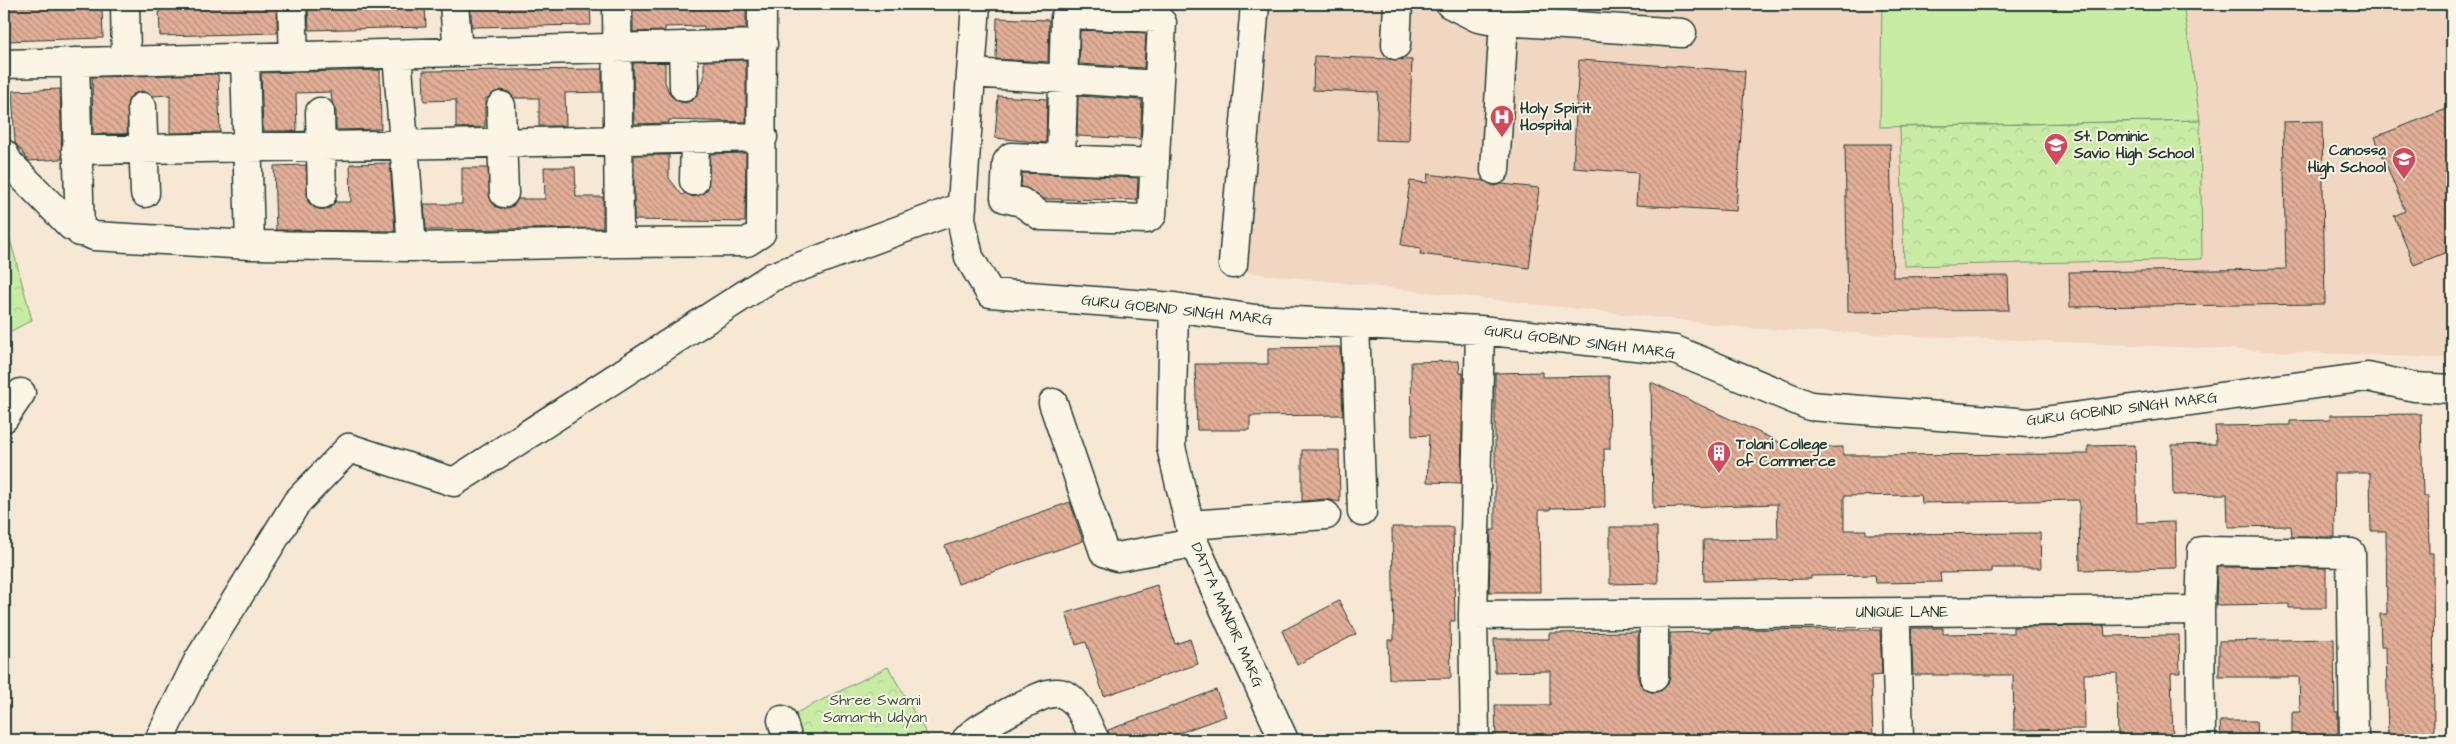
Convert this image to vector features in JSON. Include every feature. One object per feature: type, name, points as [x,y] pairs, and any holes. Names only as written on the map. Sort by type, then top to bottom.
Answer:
[{"type":"street","points":[[125,4],[126,60]]},
{"type":"street","points":[[292,4],[294,56]]},
{"type":"street","points":[[454,4],[458,52]]},
{"type":"street","points":[[616,4],[616,139],[619,243]]},
{"type":"street","points":[[4,154],[9,164],[71,226],[80,232],[94,236],[250,245],[412,246],[747,242],[756,237],[763,228],[762,4]]},
{"type":"street","name":"GURU GOBIND SINGH MARG","points":[[976,4],[962,218],[969,257],[990,293],[1174,307],[1255,319],[1480,330],[1675,350],[1810,406],[2029,423],[2367,377],[2414,387],[2452,389]]},
{"type":"street","points":[[1233,264],[1255,4]]},
{"type":"street","points":[[1396,45],[1398,4]]},
{"type":"street","points":[[1450,4],[1478,18],[1682,33]]},
{"type":"street","points":[[1061,158],[1064,18],[1067,14],[1158,18],[1162,23],[1153,213],[1148,218],[1041,216],[1021,202],[1005,198],[1007,162],[1009,158],[1061,158],[1155,163]]},
{"type":"street","points":[[1495,170],[1504,21]]},
{"type":"street","points":[[4,64],[763,44]]},
{"type":"street","points":[[683,46],[684,87]]},
{"type":"street","points":[[397,54],[412,246]]},
{"type":"street","points":[[245,58],[250,245]]},
{"type":"street","points":[[75,62],[76,150],[80,232]]},
{"type":"street","points":[[971,73],[1158,86]]},
{"type":"street","points":[[142,106],[145,193]]},
{"type":"street","points":[[501,106],[504,193]]},
{"type":"street","points":[[320,112],[322,194]]},
{"type":"street","points":[[76,150],[404,145],[763,136]]},
{"type":"street","points":[[694,181],[695,138]]},
{"type":"street","points":[[159,740],[198,661],[297,502],[349,448],[454,482],[772,277],[962,207]]},
{"type":"street","name":"DATTA MANDIR MARG","points":[[1174,307],[1171,447],[1192,535],[1284,740]]},
{"type":"street","points":[[1355,324],[1362,512]]},
{"type":"street","points":[[1475,740],[1473,615],[1480,330]]},
{"type":"street","points":[[4,418],[21,393]]},
{"type":"street","points":[[1053,403],[1104,552],[1117,557],[1192,535],[1318,524]]},
{"type":"street","points":[[2202,740],[2200,610],[2202,551],[2351,552],[2354,740]]},
{"type":"street","name":"UNIQUE LANE","points":[[1473,615],[2200,610]]},
{"type":"street","points":[[1654,614],[1654,677]]},
{"type":"street","points":[[1896,630],[1899,740]]},
{"type":"street","points":[[966,740],[972,733],[1047,694],[1061,693],[1071,697],[1080,710],[1094,740]]},
{"type":"shaded area","points":[[1245,4],[2452,4],[2452,356],[2437,358],[1759,329],[1236,271]]},
{"type":"green space","points":[[1882,4],[2183,4],[2200,120],[1880,127]]},
{"type":"green space","points":[[2200,120],[2202,259],[1904,266],[1900,127]]},
{"type":"green space","points":[[4,217],[32,320],[4,335]]},
{"type":"green space","name":"Shree Swami Samarth Udyan","points":[[888,667],[930,740],[791,740],[782,720]]},
{"type":"building","points":[[86,4],[86,8],[102,8],[103,38],[4,41],[4,6]]},
{"type":"building","points":[[170,4],[277,4],[277,33],[160,36],[159,8],[170,8]]},
{"type":"building","points":[[308,4],[425,4],[426,27],[309,30]]},
{"type":"building","points":[[470,4],[590,4],[591,25],[472,27]]},
{"type":"building","points":[[633,4],[746,4],[746,29],[704,30],[704,26],[665,27],[665,31],[633,32]]},
{"type":"building","points":[[997,18],[1049,20],[1048,62],[996,59]]},
{"type":"building","points":[[1080,30],[1146,33],[1144,68],[1079,64]]},
{"type":"building","points":[[1314,56],[1412,60],[1409,141],[1376,140],[1378,92],[1313,90]]},
{"type":"building","points":[[746,60],[746,122],[669,120],[669,123],[634,124],[633,63],[665,62],[665,82],[670,95],[677,101],[685,103],[693,100],[698,94],[704,79],[704,61]]},
{"type":"building","points":[[1579,60],[1745,71],[1736,211],[1636,205],[1638,173],[1573,168]]},
{"type":"building","points":[[602,69],[602,92],[565,93],[566,126],[539,126],[539,98],[514,98],[509,92],[501,90],[485,99],[485,127],[456,128],[456,100],[424,101],[423,71]]},
{"type":"building","points":[[380,70],[381,129],[336,130],[336,112],[331,92],[296,93],[297,131],[263,131],[261,73]]},
{"type":"building","points":[[218,74],[220,132],[170,133],[170,95],[152,96],[142,91],[133,94],[128,100],[127,134],[93,134],[92,77]]},
{"type":"building","points":[[60,89],[62,159],[29,161],[15,143],[12,91]]},
{"type":"building","points":[[998,96],[1047,99],[1046,143],[995,138]]},
{"type":"building","points":[[1078,96],[1142,100],[1140,139],[1077,136]]},
{"type":"building","points":[[2452,107],[2452,250],[2414,265],[2394,216],[2405,211],[2375,137]]},
{"type":"building","points":[[2322,121],[2325,304],[2070,307],[2069,272],[2286,269],[2283,122]]},
{"type":"building","points":[[1845,144],[1890,144],[1893,277],[2008,276],[2009,310],[1848,312]]},
{"type":"building","points":[[746,153],[745,222],[634,220],[634,155],[669,155],[669,178],[682,195],[685,193],[694,197],[708,189],[710,154]]},
{"type":"building","points":[[390,163],[395,231],[276,230],[274,166],[306,165],[308,202],[315,208],[323,210],[330,208],[335,202],[351,202],[350,164]]},
{"type":"building","points":[[544,167],[575,167],[576,197],[603,197],[603,228],[426,230],[424,204],[462,204],[462,168],[488,168],[491,201],[496,207],[504,209],[513,206],[518,199],[545,199]]},
{"type":"building","points":[[1022,173],[1138,178],[1137,200],[1044,199],[1021,186]]},
{"type":"building","points":[[1428,174],[1485,181],[1494,186],[1502,184],[1539,188],[1529,268],[1420,254],[1421,248],[1401,245],[1410,181],[1427,183]]},
{"type":"building","points":[[1340,347],[1343,415],[1250,416],[1250,430],[1197,430],[1195,364],[1268,364],[1268,348]]},
{"type":"building","points":[[1459,361],[1460,373],[1463,373],[1461,483],[1427,482],[1429,435],[1412,436],[1411,362]]},
{"type":"building","points":[[1542,372],[1542,377],[1609,376],[1610,449],[1604,449],[1605,507],[1539,510],[1540,592],[1489,592],[1491,530],[1495,530],[1495,373]]},
{"type":"building","points":[[1651,382],[1792,448],[1843,447],[1843,455],[2088,454],[2088,446],[2135,445],[2137,523],[2175,522],[2176,568],[2080,570],[2079,500],[1922,503],[1921,495],[1844,496],[1844,530],[1866,530],[1866,534],[2040,533],[2041,568],[1992,568],[1992,572],[1940,573],[1941,582],[1876,583],[1875,575],[1811,576],[1811,579],[1704,581],[1703,540],[1778,539],[1777,504],[1653,508]]},
{"type":"building","points":[[2421,414],[2423,496],[2428,496],[2429,553],[2433,553],[2434,740],[2388,740],[2386,647],[2381,647],[2380,614],[2387,614],[2386,531],[2371,531],[2370,473],[2334,473],[2335,537],[2292,537],[2291,526],[2228,527],[2227,494],[2173,495],[2172,445],[2216,444],[2215,426],[2290,425],[2290,421],[2330,420],[2330,415]]},
{"type":"building","points":[[1302,450],[1339,450],[1340,502],[1325,499],[1302,501]]},
{"type":"building","points":[[1070,502],[1083,541],[958,584],[945,546]]},
{"type":"building","points":[[1392,527],[1453,527],[1455,621],[1450,621],[1451,678],[1389,679],[1388,640],[1394,640]]},
{"type":"building","points":[[1610,527],[1657,527],[1658,583],[1610,584]]},
{"type":"building","points":[[2217,567],[2326,568],[2326,608],[2289,608],[2289,604],[2216,605]]},
{"type":"building","points":[[1157,585],[1175,644],[1190,639],[1198,664],[1104,696],[1086,642],[1076,645],[1066,613]]},
{"type":"building","points":[[1339,601],[1356,634],[1297,665],[1282,631]]},
{"type":"building","points":[[2104,626],[2105,636],[2179,635],[2180,673],[2171,673],[2173,740],[2118,740],[2117,673],[2084,674],[2085,729],[2014,730],[2013,675],[1913,675],[1911,628],[1943,628],[1943,634],[2013,633],[2013,627]]},
{"type":"building","points":[[1710,629],[1880,630],[1882,675],[1871,676],[1873,740],[1664,740],[1664,737],[1496,740],[1495,705],[1550,705],[1550,671],[1495,672],[1494,639],[1549,639],[1549,633],[1638,632],[1638,677],[1640,684],[1646,690],[1654,693],[1662,690],[1668,684],[1670,677],[1670,633],[1710,632]]},
{"type":"building","points":[[2334,639],[2335,712],[2338,712],[2338,740],[2292,740],[2292,712],[2300,712],[2299,677],[2219,677],[2219,641]]},
{"type":"building","points":[[1216,690],[1226,716],[1160,740],[1110,740],[1108,730]]},
{"type":"building","points":[[2220,721],[2256,721],[2257,740],[2221,740]]},
{"type":"place","name":"Holy Spirit Hospital","points":[[1502,138]]},
{"type":"place","name":"St. Dominic Savio High School","points":[[2056,166]]},
{"type":"place","name":"Canossa High School","points":[[2404,180]]},
{"type":"place","name":"Tolani College of Commerce","points":[[1719,474]]}]
